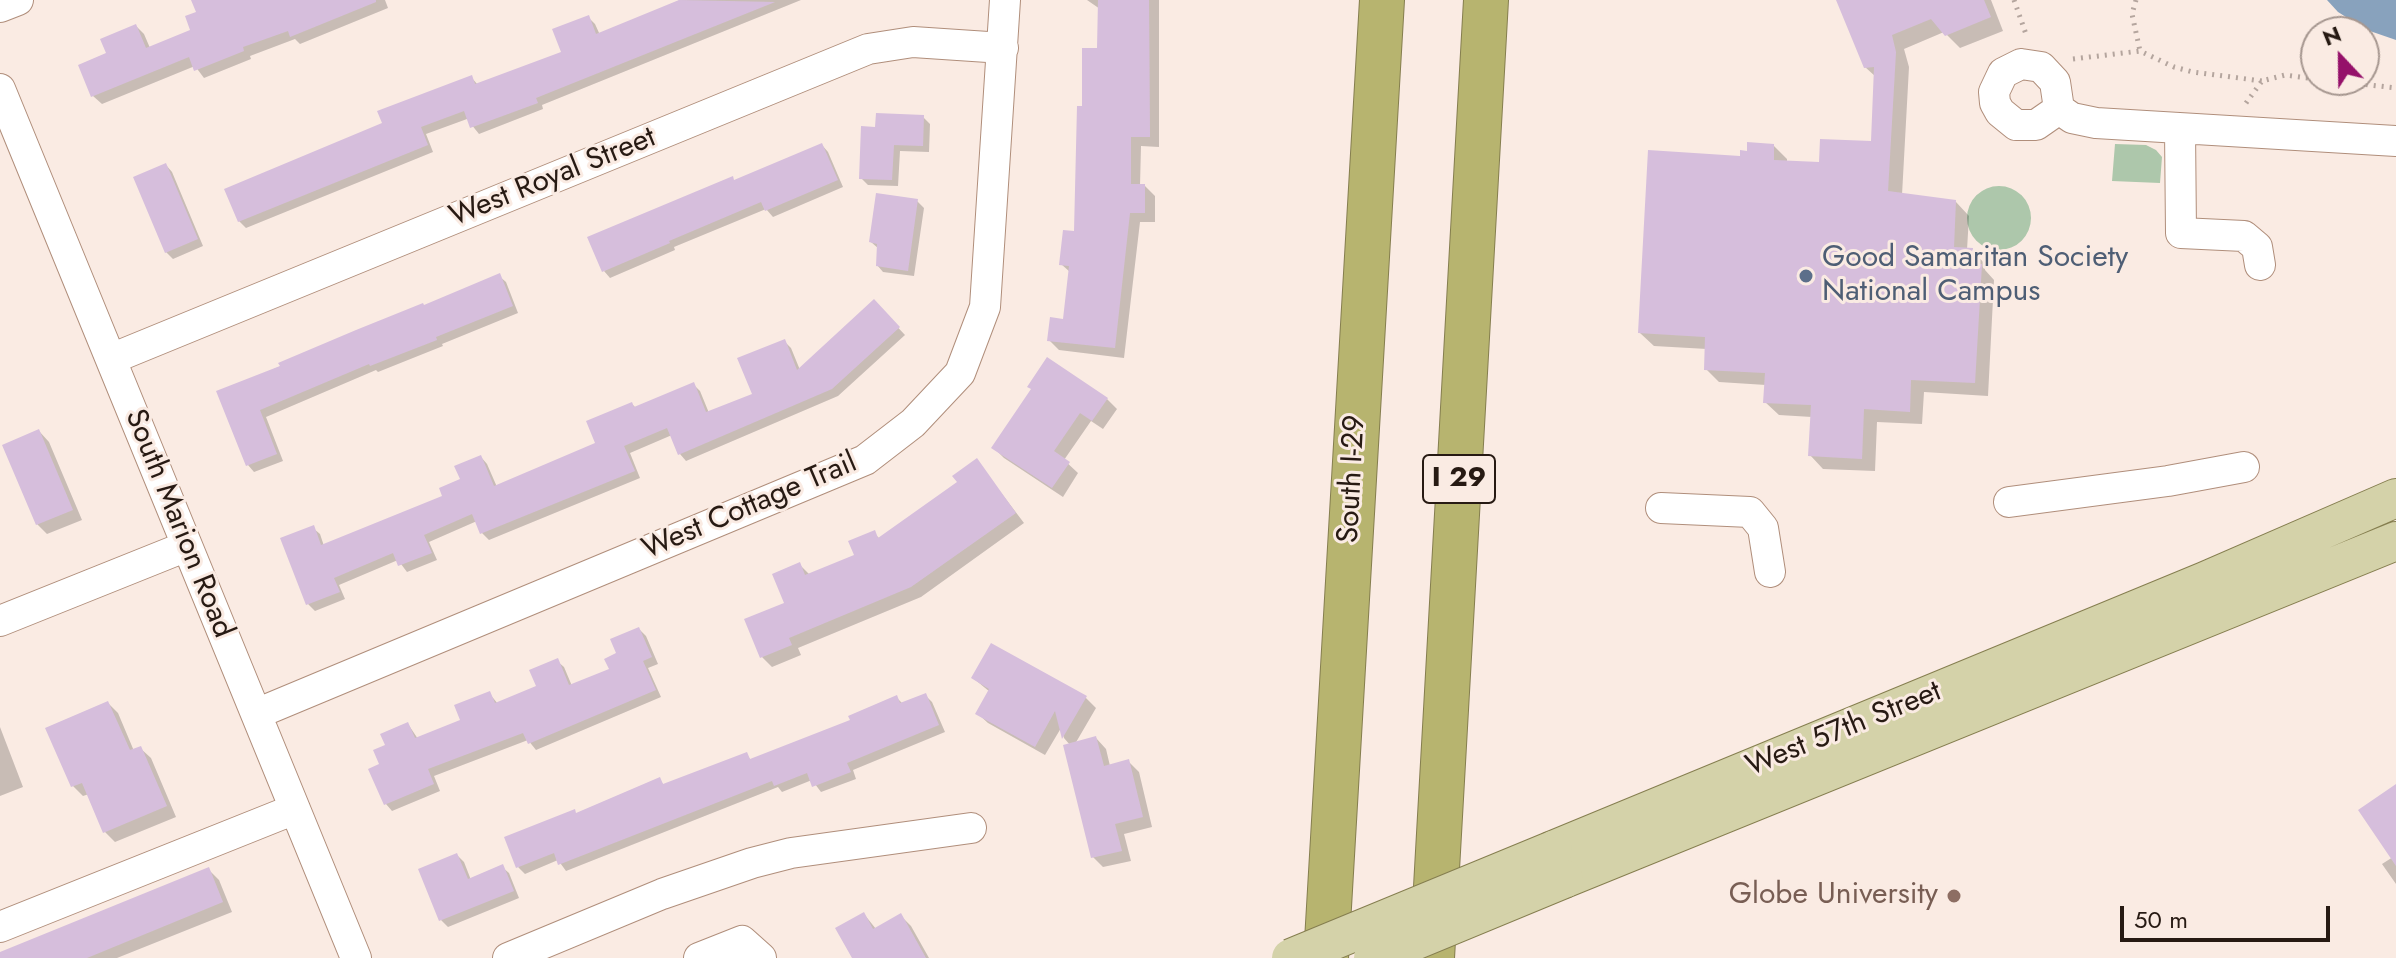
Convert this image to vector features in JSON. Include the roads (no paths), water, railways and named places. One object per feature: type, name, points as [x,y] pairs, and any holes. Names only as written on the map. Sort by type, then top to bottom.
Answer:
[{"type":"highway","name":"South I-29","points":[[1326,958],[1382,0]]},
{"type":"highway","name":"I 29","points":[[1432,958],[1486,0]]},
{"type":"main road","name":"West 57th Street","points":[[1373,958],[1559,865],[2396,498]]},
{"type":"main road","name":"West 57th Street","points":[[1291,958],[1559,865],[2396,541]]},
{"type":"street","points":[[0,7],[18,0]]},
{"type":"street","name":"West Cottage Trail","points":[[256,714],[865,460],[913,423],[960,373],[985,307],[1005,0]]},
{"type":"street","name":"West Royal Street","points":[[111,359],[868,49],[913,42],[1003,48]]},
{"type":"street","name":"South Marion Road","points":[[0,89],[356,958]]},
{"type":"street","points":[[2059,109],[2072,118],[2096,123],[2396,141]]},
{"type":"street","points":[[2180,129],[2181,233],[2244,236],[2257,247],[2260,265]]},
{"type":"street","points":[[2009,502],[2168,481],[2244,467]]},
{"type":"street","points":[[1661,508],[1750,512],[1763,528],[1770,572]]},
{"type":"street","points":[[0,621],[187,546]]},
{"type":"street","points":[[0,927],[295,809]]},
{"type":"street","points":[[508,958],[662,894],[752,863],[791,853],[971,828]]},
{"type":"street","points":[[699,958],[742,941],[761,958]]},
{"type":"water","points":[[2327,0],[2396,0],[2396,40],[2380,34],[2380,16],[2344,16]]},
{"type":"place","name":"Good Samaritan Society National Campus","points":[[1806,276]]},
{"type":"place","name":"Globe University","points":[[1954,896]]}]
